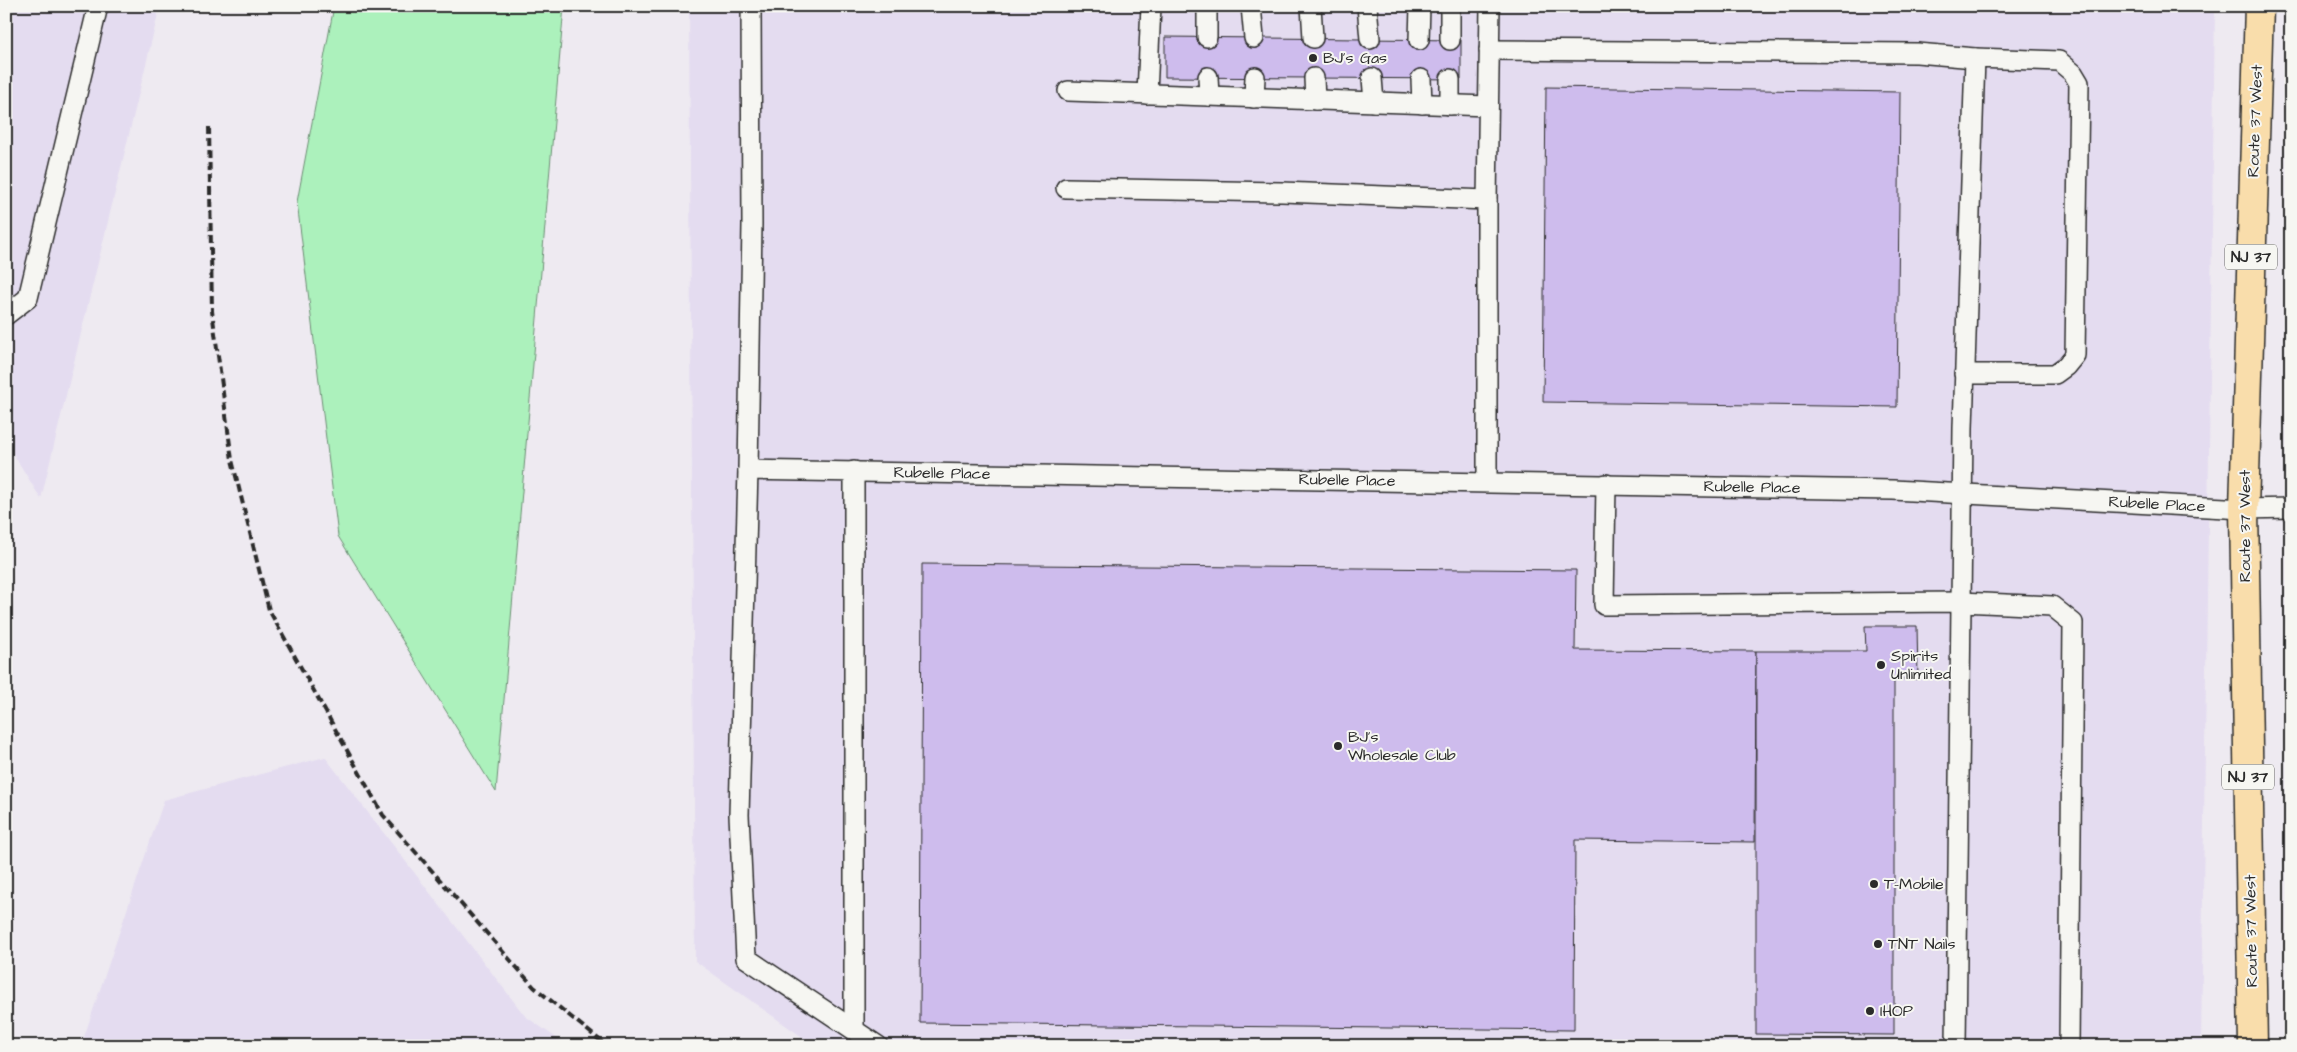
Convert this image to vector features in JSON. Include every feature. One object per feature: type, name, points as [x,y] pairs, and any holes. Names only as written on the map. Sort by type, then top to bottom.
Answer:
[{"type":"highway","name":"Route 37 West","points":[[2254,1046],[2244,508],[2258,6]]},
{"type":"lane","points":[[6,315],[28,298],[98,6]]},
{"type":"lane","points":[[750,6],[752,224],[739,815],[746,958],[878,1046]]},
{"type":"lane","points":[[1147,94],[1151,6]]},
{"type":"lane","points":[[1207,6],[1208,37]]},
{"type":"lane","points":[[1251,6],[1254,38]]},
{"type":"lane","points":[[1311,6],[1313,38]]},
{"type":"lane","points":[[1367,6],[1370,39]]},
{"type":"lane","points":[[1419,40],[1420,6]]},
{"type":"lane","points":[[1450,6],[1450,40]]},
{"type":"lane","points":[[1487,482],[1487,200],[1490,6]]},
{"type":"lane","points":[[1489,50],[1917,53],[1975,58],[2059,61],[2073,73],[2079,83],[2076,355],[2055,374],[1964,374]]},
{"type":"lane","points":[[1956,1046],[1961,493],[1975,58]]},
{"type":"lane","points":[[1208,77],[1209,96]]},
{"type":"lane","points":[[1254,77],[1254,98]]},
{"type":"lane","points":[[1314,78],[1315,100]]},
{"type":"lane","points":[[1372,78],[1374,102]]},
{"type":"lane","points":[[1421,79],[1422,104]]},
{"type":"lane","points":[[1450,79],[1450,105]]},
{"type":"lane","points":[[1068,91],[1488,106]]},
{"type":"lane","points":[[1066,188],[1282,192],[1487,200]]},
{"type":"lane","name":"Rubelle Place","points":[[748,470],[1873,490],[2244,508],[2291,508]]},
{"type":"lane","points":[[854,471],[854,1029]]},
{"type":"lane","points":[[1606,484],[1604,605],[1961,602],[2052,606],[2073,622],[2069,1046]]},
{"type":"shaded area","points":[[6,6],[160,6],[41,499],[6,442]]},
{"type":"shaded area","points":[[689,6],[2215,6],[2201,1046],[815,1046],[695,961]]},
{"type":"shaded area","points":[[325,757],[525,1016],[568,1046],[81,1046],[164,800]]},
{"type":"green space","points":[[334,6],[564,6],[496,792],[338,536],[297,202]]},
{"type":"building","name":"BJ’s Gas","points":[[1165,37],[1461,40],[1461,79],[1165,77]]},
{"type":"building","points":[[1546,87],[1900,92],[1897,407],[1543,402]]},
{"type":"building","name":"BJ's Wholesale Club","points":[[922,564],[1576,570],[1575,650],[1756,651],[1755,842],[1575,840],[1574,1030],[920,1023]]},
{"type":"building","points":[[1865,626],[1917,626],[1918,679],[1894,679],[1894,1035],[1756,1034],[1756,651],[1866,651]]},
{"type":"railway","points":[[209,127],[212,311],[232,460],[269,610],[383,815],[534,987],[607,1046]]},
{"type":"place","name":"BJ’s Gas","points":[[1313,58]]},
{"type":"place","name":"Spirits Unlimited","points":[[1881,665]]},
{"type":"place","name":"BJ's Wholesale Club","points":[[1338,746]]},
{"type":"place","name":"T-Mobile","points":[[1874,884]]},
{"type":"place","name":"TNT Nails","points":[[1878,944]]},
{"type":"place","name":"IHOP","points":[[1870,1011]]}]
